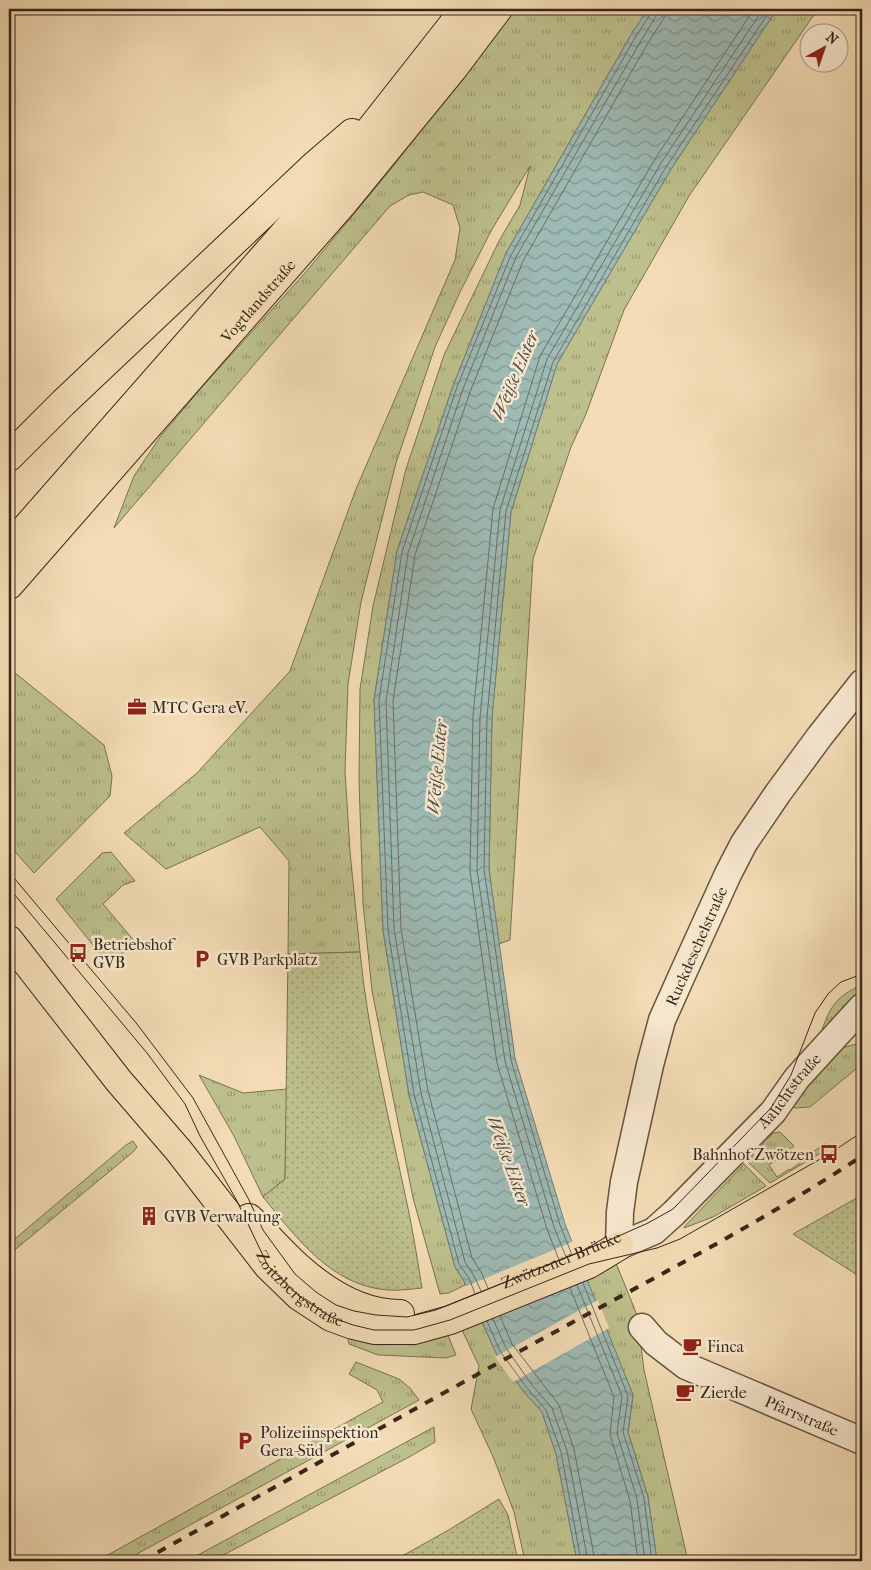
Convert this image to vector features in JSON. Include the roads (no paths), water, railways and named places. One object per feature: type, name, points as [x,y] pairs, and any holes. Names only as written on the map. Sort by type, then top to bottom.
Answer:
[{"type":"main road","name":"Vogtlandstraße","points":[[9,547],[325,186],[465,9]]},
{"type":"main road","name":"Vogtlandstraße","points":[[9,585],[345,201],[452,70],[498,9]]},
{"type":"main road","points":[[9,457],[316,164],[404,87]]},
{"type":"main road","name":"Zoitzbergstraße","points":[[9,940],[118,1080],[192,1167],[268,1266],[298,1296],[332,1317],[374,1330],[414,1330],[448,1313]]},
{"type":"main road","name":"Zoitzbergstraße","points":[[192,1167],[262,1230],[298,1267],[332,1293],[365,1309],[389,1314],[412,1314],[436,1310],[448,1313]]},
{"type":"main road","name":"Zwötzener Brücke","points":[[448,1313],[619,1246]]},
{"type":"street","name":"Ruckdeschelstraße","points":[[619,1246],[620,1212],[624,1182],[662,1020],[728,874],[749,836],[778,792],[862,683]]},
{"type":"street","name":"Aalichtstraße","points":[[619,1246],[654,1231],[674,1214],[773,1112],[797,1078],[862,1007]]},
{"type":"street","name":"Pfarrstraße","points":[[642,1326],[656,1343],[686,1366],[862,1441]]},
{"type":"water","name":"Weiße Elster","points":[[648,9],[777,9],[671,169],[557,364],[511,512],[492,717],[489,869],[515,1058],[565,1224],[633,1395],[628,1432],[648,1497],[657,1561],[577,1561],[556,1454],[542,1412],[524,1392],[496,1353],[464,1281],[455,1267],[409,1095],[383,930],[374,700],[397,551],[453,386],[506,253],[632,33]]},
{"type":"tram line","points":[[9,872],[137,1024],[193,1098],[248,1198],[263,1230],[295,1274],[316,1292],[336,1305],[376,1315],[407,1317],[436,1310],[612,1239],[648,1223],[673,1209],[771,1108],[791,1075],[815,1013],[828,994],[841,982],[862,974]]},
{"type":"tram line","points":[[9,888],[147,1053],[185,1104],[200,1136],[237,1201],[268,1266],[299,1296],[331,1317],[353,1325],[374,1330],[414,1330],[450,1320],[589,1264],[657,1248],[680,1239],[829,1154],[862,1132]]},
{"type":"railway","points":[[142,1561],[698,1254],[822,1182],[862,1156]]},
{"type":"place","name":"MTC Gera eV.","points":[[137,707]]},
{"type":"place","name":"Betriebshof GVB","points":[[78,953]]},
{"type":"place","name":"GVB Parkplatz","points":[[202,959]]},
{"type":"place","name":"Bahnhof Zwötzen","points":[[829,1154]]},
{"type":"place","name":"GVB Verwaltung","points":[[149,1216]]},
{"type":"place","name":"Finca","points":[[692,1346]]},
{"type":"place","name":"Zierde","points":[[685,1392]]},
{"type":"place","name":"Polizeiinspektion Gera-Süd","points":[[245,1441]]}]
